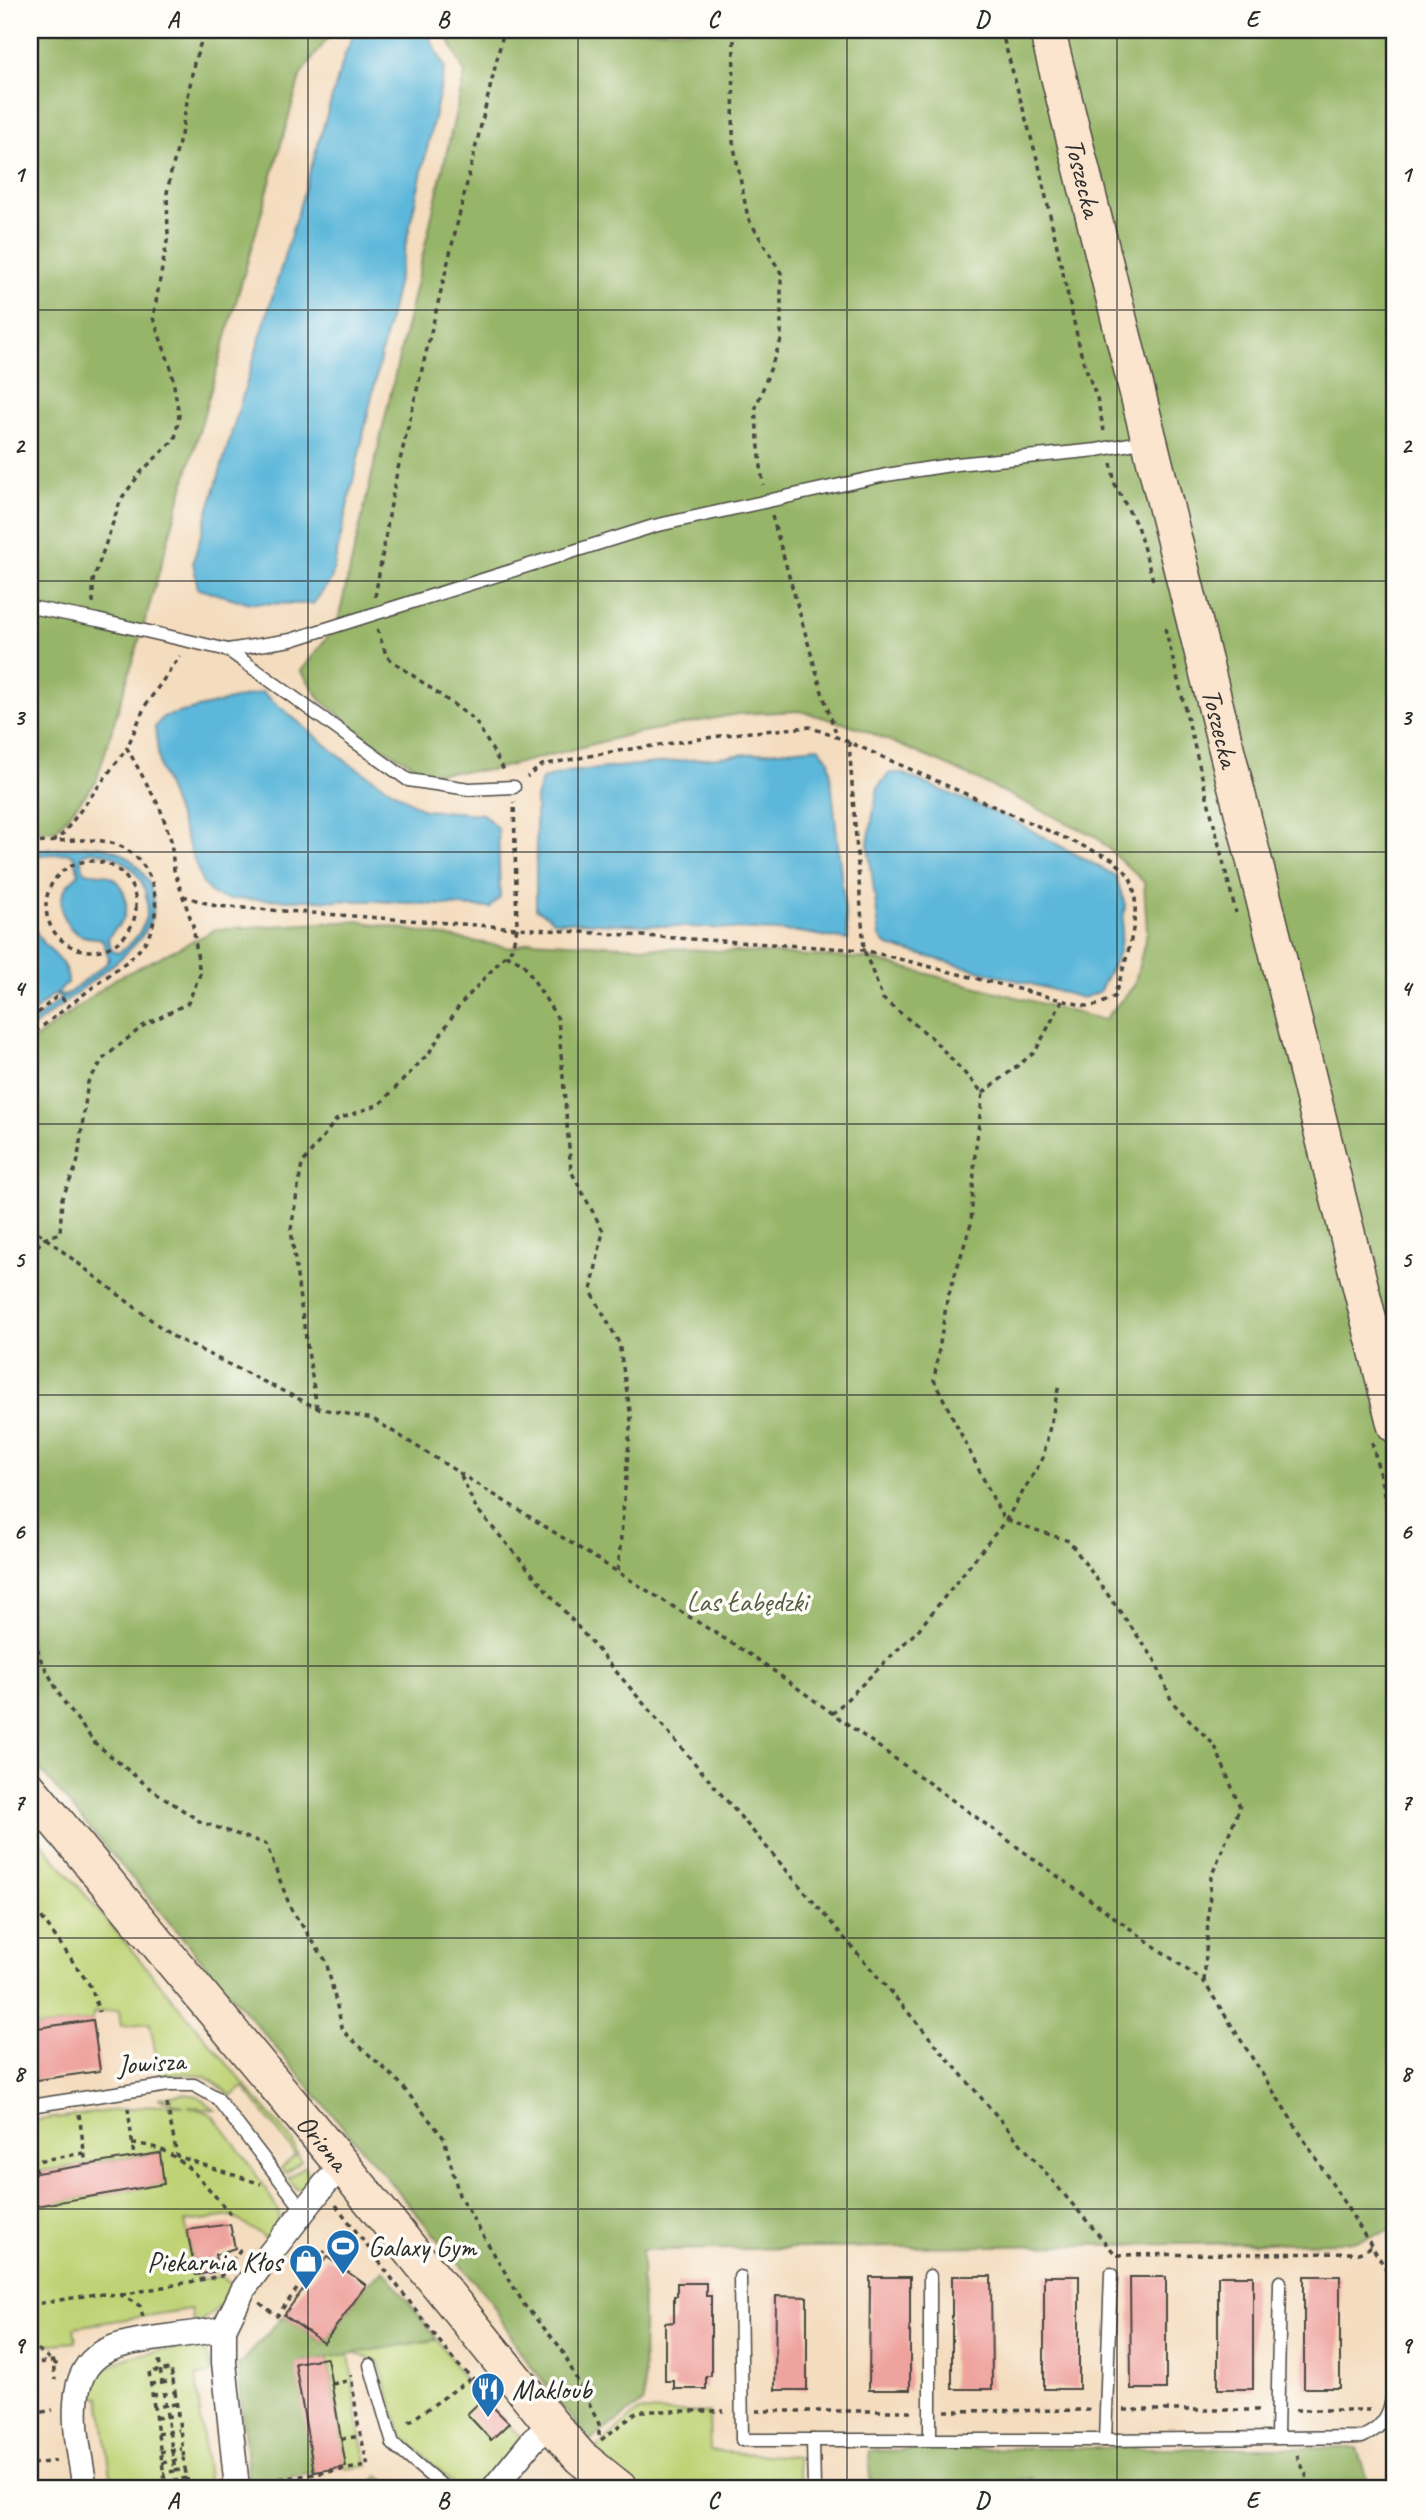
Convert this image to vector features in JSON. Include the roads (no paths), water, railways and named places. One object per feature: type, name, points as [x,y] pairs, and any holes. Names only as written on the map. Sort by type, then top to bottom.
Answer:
[{"type":"main road","name":"Toszecka","points":[[1047,30],[1395,1425]]},
{"type":"main road","name":"Oriona","points":[[30,1790],[336,2181],[580,2457],[620,2489]]},
{"type":"street","points":[[245,2485],[224,2362],[224,2329],[243,2290],[325,2183],[336,2181]]},
{"type":"street","points":[[85,2489],[77,2438],[76,2404],[79,2382],[89,2363],[119,2343],[154,2346],[224,2329]]},
{"type":"street","points":[[493,2489],[533,2440],[552,2425]]},
{"type":"lane","points":[[30,607],[228,650],[291,640],[654,526],[898,473],[1150,440]]},
{"type":"lane","points":[[228,650],[408,780],[469,789],[514,787]]},
{"type":"lane","name":"Jowisza","points":[[30,2106],[169,2085],[194,2085],[217,2098],[304,2211]]},
{"type":"lane","points":[[1105,2441],[1111,2274]]},
{"type":"lane","points":[[930,2276],[930,2440]]},
{"type":"lane","points":[[740,2277],[742,2440],[1105,2441],[1362,2437],[1382,2425],[1391,2410],[1395,2385]]},
{"type":"lane","points":[[1280,2282],[1278,2410],[1283,2437]]},
{"type":"lane","points":[[370,2365],[393,2444],[446,2489]]},
{"type":"lane","points":[[813,2440],[814,2489]]},
{"type":"water","points":[[356,30],[423,30],[429,36],[445,68],[331,580],[313,604],[250,603],[198,589],[193,562],[345,54]]},
{"type":"water","points":[[262,692],[347,762],[424,810],[483,814],[498,829],[500,897],[490,908],[377,901],[226,899],[213,895],[203,884],[160,768],[155,727],[163,717]]},
{"type":"water","points":[[818,747],[829,760],[848,940],[799,932],[553,921],[536,909],[536,798],[542,779],[567,772]]},
{"type":"water","points":[[890,773],[901,773],[1012,820],[1116,876],[1125,905],[1119,952],[1099,992],[1083,998],[888,946],[880,937],[868,843],[878,787]]},
{"type":"water","points":[[93,846],[108,848],[127,857],[143,873],[151,891],[153,907],[150,922],[132,948],[30,1030],[30,1024],[62,998],[54,994],[30,1015],[30,876],[34,927],[43,942],[60,960],[67,974],[68,983],[57,993],[65,996],[107,963],[109,958],[102,939],[83,936],[74,931],[65,920],[62,906],[64,892],[79,874],[74,856],[69,853],[30,856],[30,851]],"holes":[[[90,851],[110,855],[126,864],[138,876],[145,892],[147,908],[143,924],[134,940],[118,953],[112,951],[108,939],[124,917],[124,893],[113,878],[85,871],[81,861],[81,856]]]},
{"type":"place","name":"Galaxy Gym","points":[[343,2276]]},
{"type":"place","name":"Piekarnia Kłos","points":[[306,2291]]},
{"type":"place","name":"Makloub","points":[[488,2419]]},
{"type":"park label","name":"Las Łabędzki","points":[[747,1601]]}]
